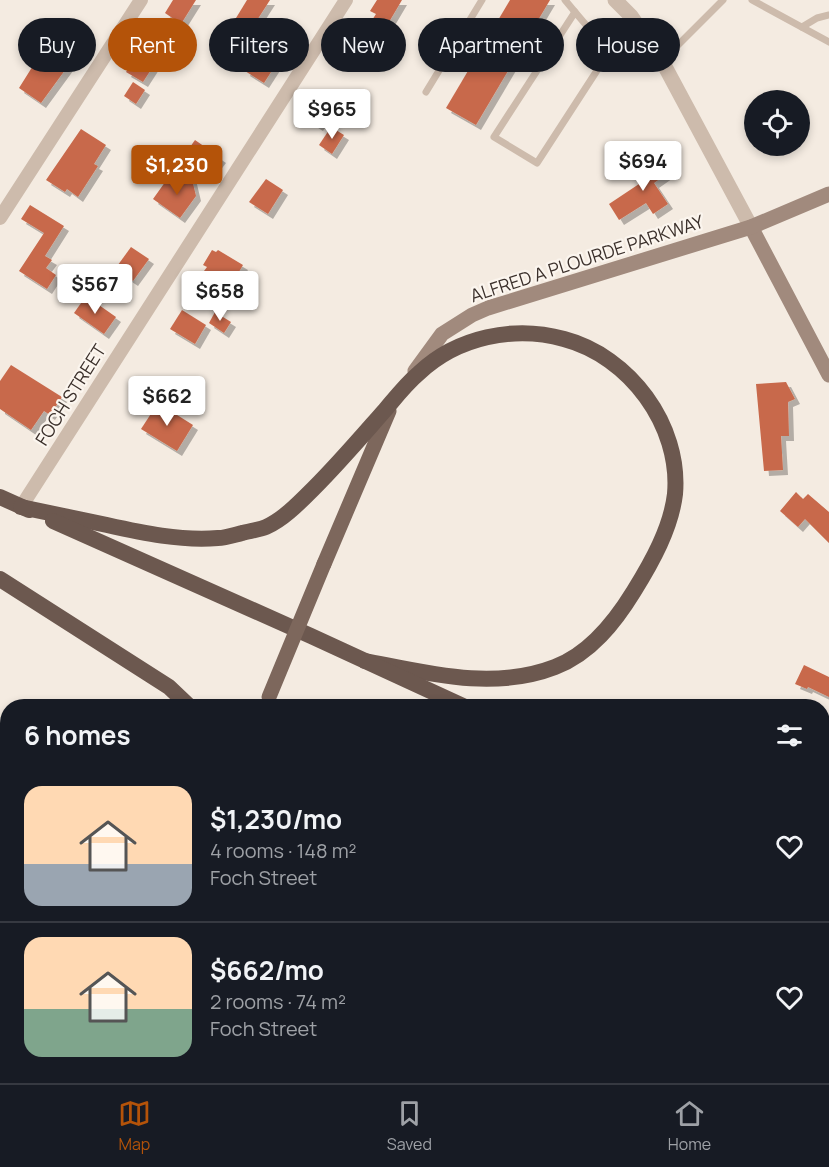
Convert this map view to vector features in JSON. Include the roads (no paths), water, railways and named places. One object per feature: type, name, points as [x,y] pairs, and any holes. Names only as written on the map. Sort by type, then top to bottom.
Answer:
[{"type":"highway","points":[[21,507],[169,537],[219,538],[266,528],[291,510],[337,465],[419,372],[439,357],[462,345],[487,337],[513,333],[538,333],[576,343],[599,354],[620,369],[647,397],[660,420],[669,444],[675,478],[675,495],[666,529],[646,572],[611,626],[576,656],[557,667],[529,675],[502,678],[454,678],[364,661]]},
{"type":"highway","points":[[0,497],[448,699]]},
{"type":"highway","points":[[0,579],[169,687],[182,699]]},
{"type":"main road","name":"ALFRED A PLOURDE PARKWAY","points":[[269,699],[381,425],[442,334],[472,315],[538,292],[751,228],[829,194]]},
{"type":"main road","points":[[751,228],[828,370]]},
{"type":"street","points":[[0,218],[141,0]]},
{"type":"street","name":"FOCH STREET","points":[[21,507],[346,0]]},
{"type":"street","points":[[615,0],[630,18]]},
{"type":"street","points":[[668,72],[751,228]]},
{"type":"lane","points":[[426,92],[482,0]]},
{"type":"lane","points":[[565,0],[580,18]]},
{"type":"lane","points":[[680,43],[723,0]]},
{"type":"lane","points":[[752,0],[829,42]]},
{"type":"lane","points":[[575,12],[494,137],[537,163],[596,72]]},
{"type":"lane","points":[[802,27],[829,15]]}]
